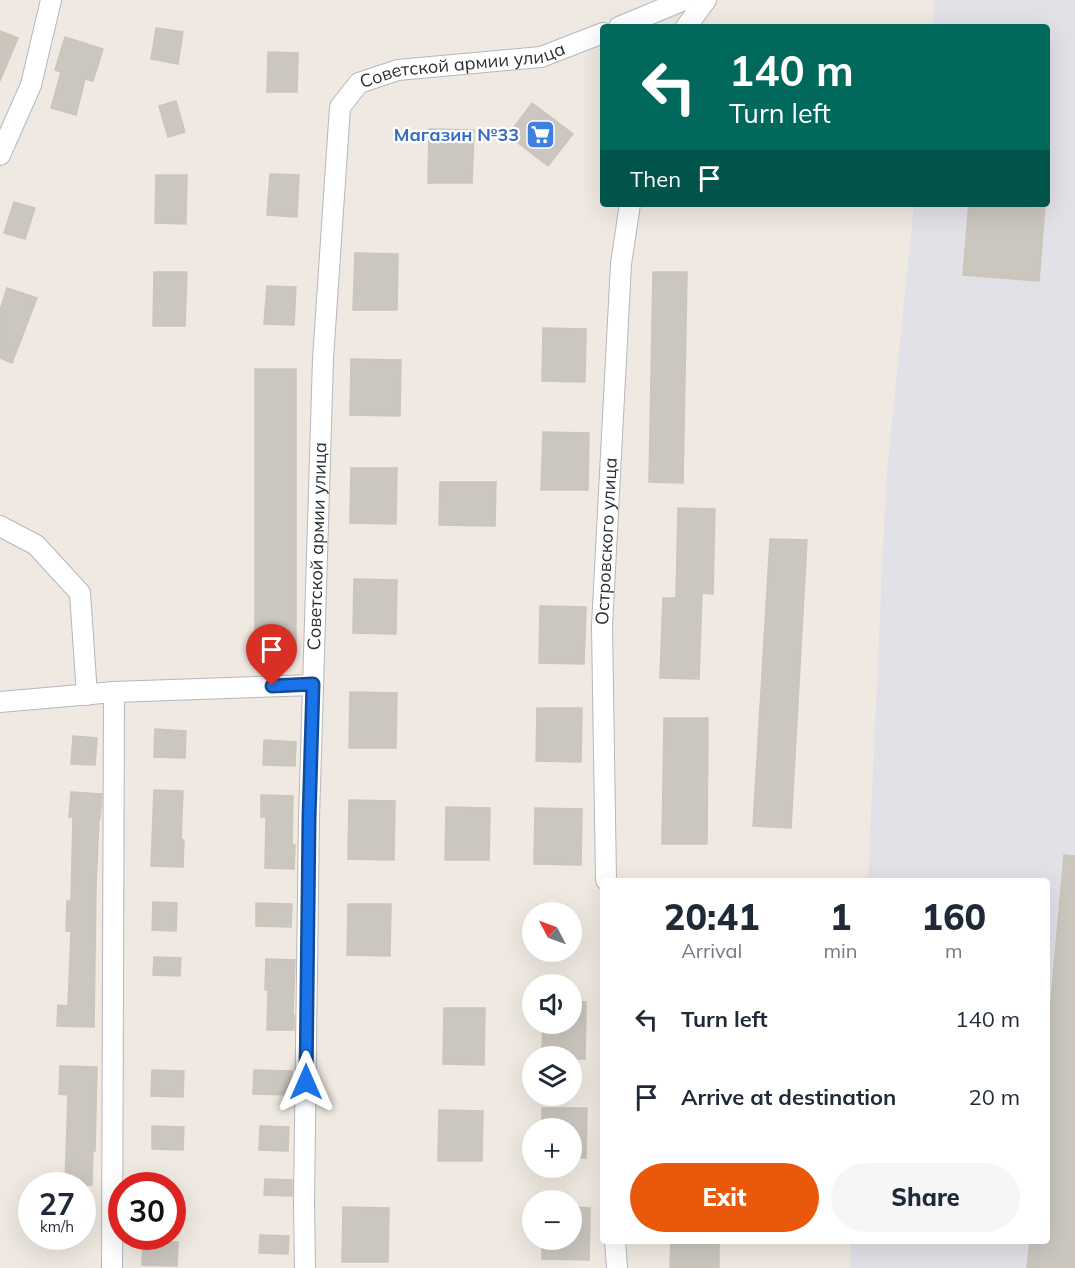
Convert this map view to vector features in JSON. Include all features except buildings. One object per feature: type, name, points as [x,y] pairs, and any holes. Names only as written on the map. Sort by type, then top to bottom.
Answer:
[{"type":"street","points":[[0,155],[31,85],[51,0]]},
{"type":"street","points":[[625,24],[684,0]]},
{"type":"street","points":[[688,24],[706,0]]},
{"type":"street","name":"Советской армии улица","points":[[305,1268],[309,818],[313,684],[323,359],[340,107],[358,83],[398,70],[541,57],[600,34]]},
{"type":"street","name":"Островского улица","points":[[606,878],[602,626],[621,264],[630,207]]},
{"type":"street","points":[[0,526],[36,545],[80,593],[87,695]]},
{"type":"street","points":[[0,702],[114,692],[313,684]]},
{"type":"street","points":[[112,1268],[114,692]]},
{"type":"street","points":[[615,1244],[617,1268]]},
{"type":"shaded area","points":[[934,0],[1075,0],[1075,1268],[850,1268],[851,1244],[1050,1244],[1050,878],[868,878],[886,482],[914,207],[1050,207],[1050,24],[932,24]]},
{"type":"place","name":"Магазин №33","points":[[540,135]]},
{"type":"route","points":[[272,686],[313,684],[306,1082]]}]
